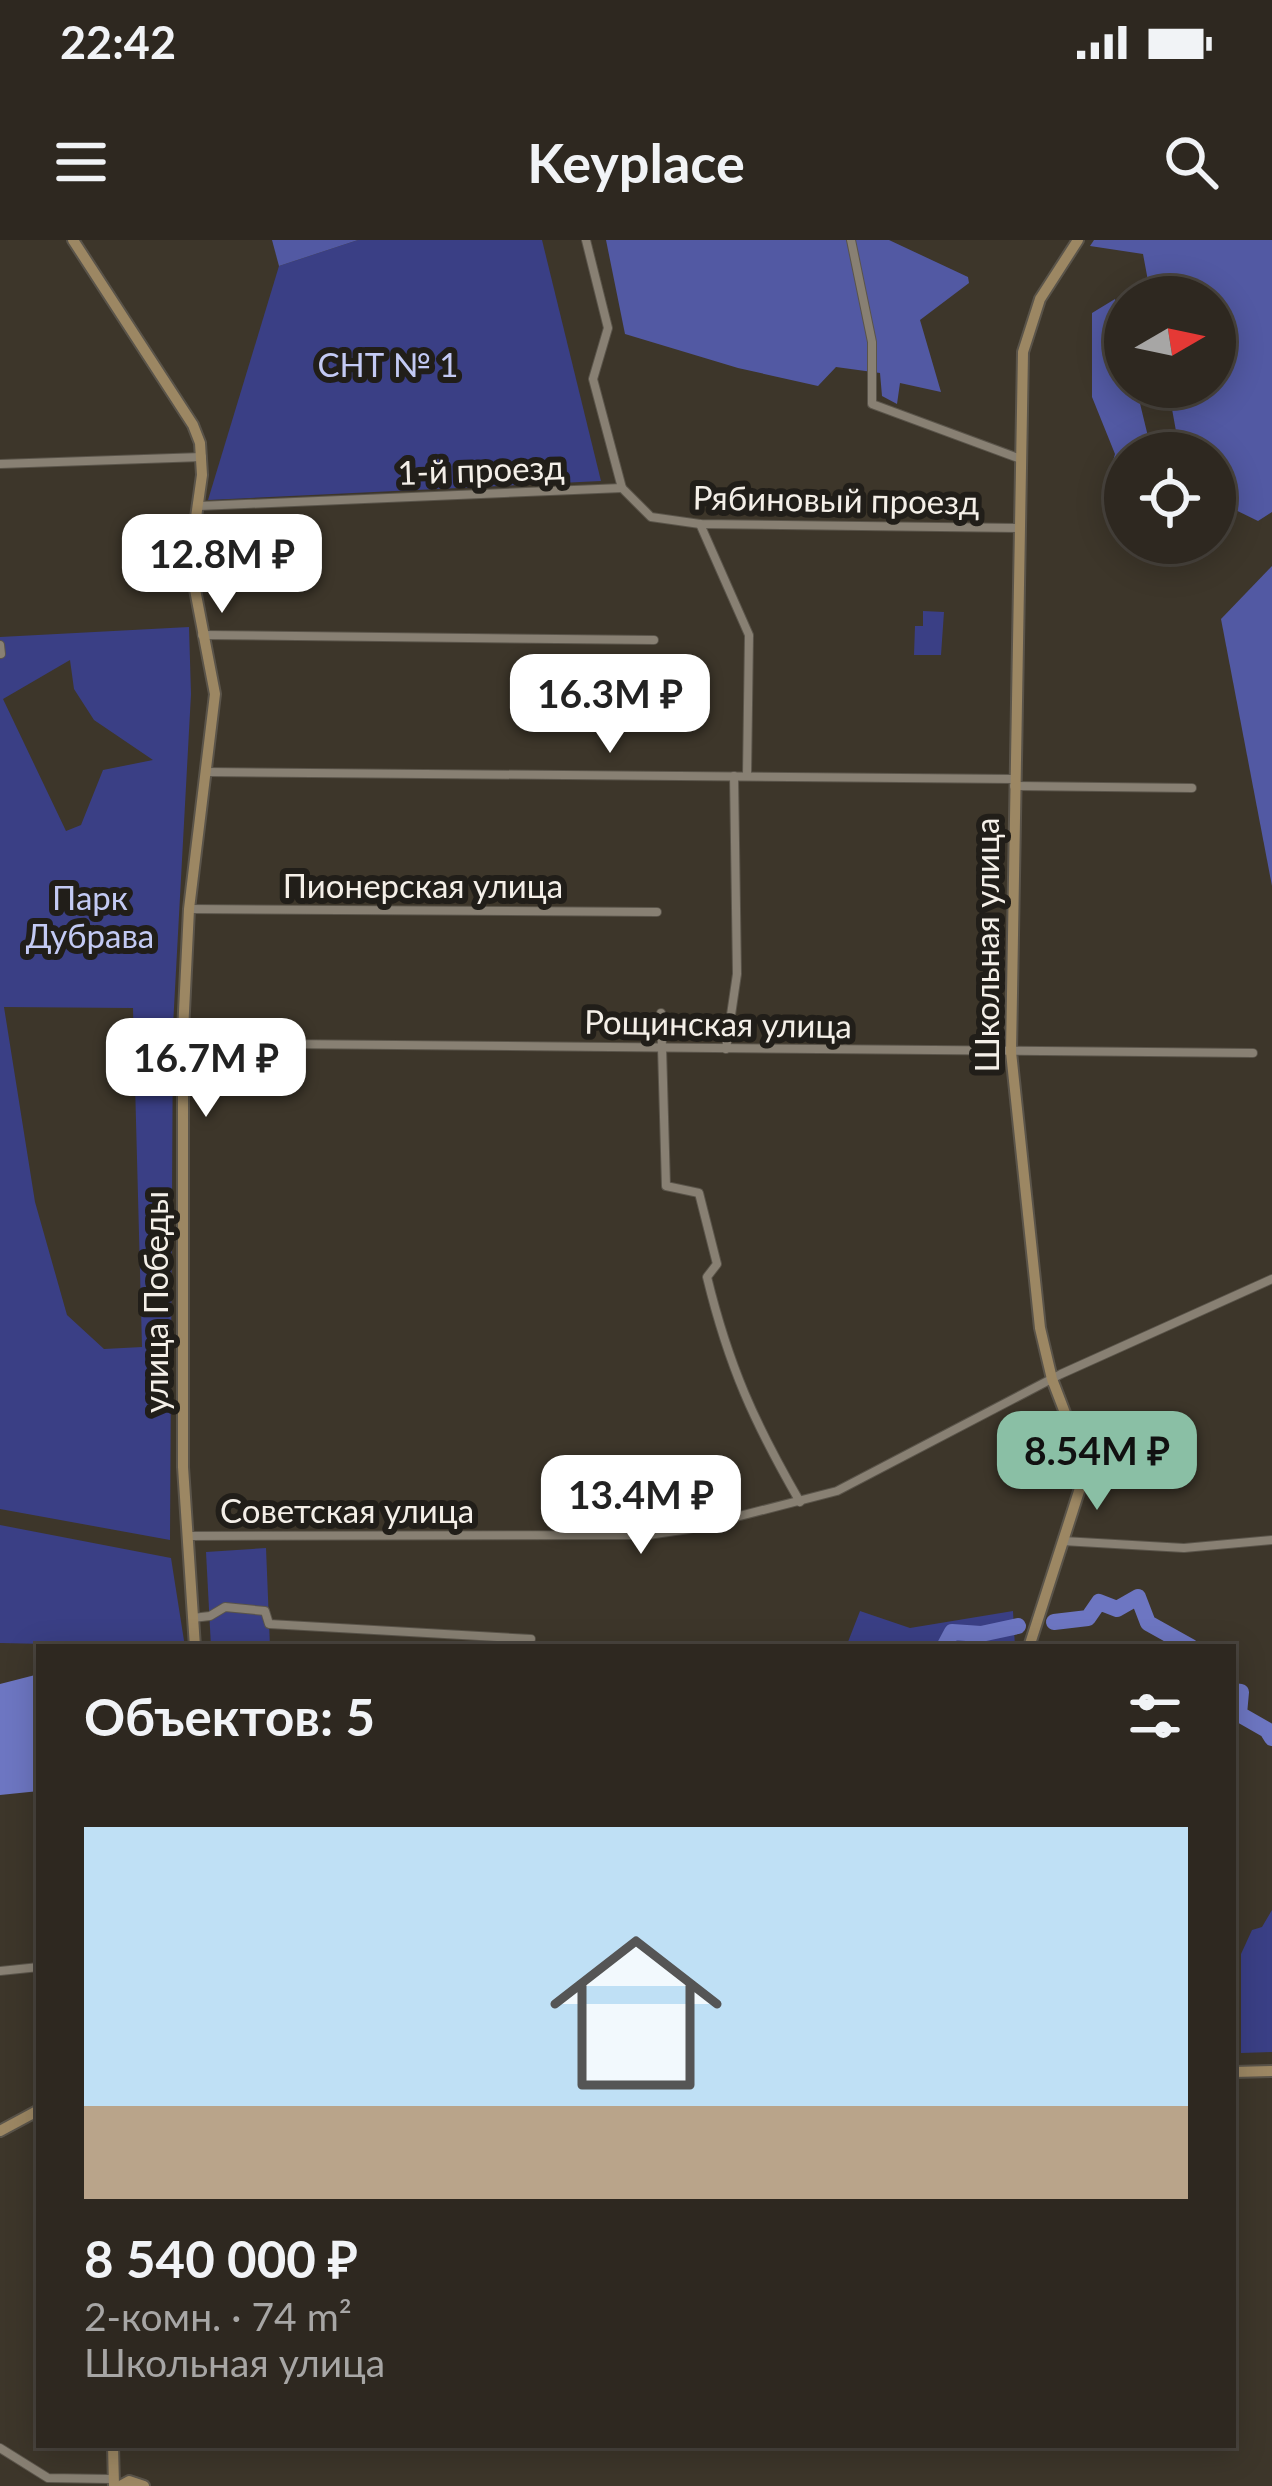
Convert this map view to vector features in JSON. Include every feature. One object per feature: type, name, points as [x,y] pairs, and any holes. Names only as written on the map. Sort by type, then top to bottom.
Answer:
[{"type":"street","points":[[0,464],[202,457],[193,425],[73,240]]},
{"type":"street","points":[[586,240],[608,328],[593,379],[622,488]]},
{"type":"street","points":[[851,240],[872,342],[872,404],[1021,460]]},
{"type":"street","name":"Школьная улица","points":[[1030,1644],[1081,1485],[1083,1464],[1052,1379],[1040,1328],[1011,1052],[1021,460],[1027,334],[1040,299],[1078,240]]},
{"type":"street","name":"улица Победы","points":[[195,1644],[186,1536],[183,1043],[189,909],[214,694],[191,553],[202,457]]},
{"type":"street","name":"1-й проезд","points":[[199,506],[622,488]]},
{"type":"street","name":"Рябиновый проезд","points":[[622,488],[651,517],[700,524],[1020,528]]},
{"type":"street","points":[[700,524],[749,635],[747,776]]},
{"type":"street","points":[[202,635],[654,640]]},
{"type":"street","points":[[206,772],[747,776],[1192,788]]},
{"type":"street","points":[[726,1049],[736,974],[734,776]]},
{"type":"street","name":"Пионерская улица","points":[[189,909],[657,912]]},
{"type":"street","points":[[661,1013],[666,1186],[699,1193],[717,1264],[707,1277],[726,1354],[752,1415],[800,1502]]},
{"type":"street","name":"Рощинская улица","points":[[183,1043],[1253,1053]]},
{"type":"street","name":"Советская улица","points":[[186,1536],[648,1535],[800,1502],[837,1490],[1052,1379],[1272,1279]]},
{"type":"street","points":[[1063,1541],[1184,1548],[1272,1540]]},
{"type":"street","points":[[193,1618],[226,1607],[265,1611],[269,1624],[531,1639]]},
{"type":"street","points":[[0,1971],[36,1967]]},
{"type":"street","points":[[1236,2072],[1272,2071]]},
{"type":"street","points":[[0,2131],[36,2112]]},
{"type":"street","points":[[0,2448],[48,2478],[117,2480],[145,2486]]},
{"type":"street","points":[[113,2448],[117,2480]]},
{"type":"green space","name":"СНТ № 1","points":[[358,240],[542,240],[601,481],[208,500],[279,266]]},
{"type":"green space","points":[[923,611],[944,612],[941,655],[914,655],[915,626],[923,626]]},
{"type":"green space","name":"Парк Дубрава","points":[[189,627],[191,694],[173,1026],[170,1540],[0,1509],[0,637]],"holes":[[[70,660],[74,689],[94,720],[153,760],[103,770],[81,825],[66,831],[3,699]],[[4,1007],[133,1008],[142,1347],[104,1349],[67,1315],[35,1202]]]},
{"type":"green space","points":[[0,1525],[171,1558],[185,1644],[0,1643]]},
{"type":"green space","points":[[266,1548],[270,1644],[211,1644],[206,1552]]},
{"type":"green space","points":[[860,1611],[910,1628],[1013,1611],[1015,1644],[847,1644]]},
{"type":"green space","points":[[1272,1910],[1272,2052],[1241,2053],[1241,1954],[1252,1930],[1262,1927]]},
{"type":"shaded area","points":[[272,240],[358,240],[279,266]]},
{"type":"shaded area","points":[[606,240],[889,240],[968,277],[969,283],[920,320],[941,392],[900,383],[897,404],[882,396],[880,373],[836,367],[818,386],[625,334]]},
{"type":"shaded area","points":[[1094,240],[1272,240],[1272,512],[1258,521],[1236,510],[1236,432],[1176,432],[1172,408],[1236,408],[1236,276],[1147,276],[1143,254],[1090,246]]},
{"type":"shaded area","points":[[1104,306],[1104,408],[1141,408],[1147,432],[1106,432],[1092,397],[1092,313]]},
{"type":"shaded area","points":[[1272,566],[1272,886],[1221,619]]},
{"type":"shaded area","points":[[36,1675],[36,1791],[0,1795],[0,1684]]},
{"type":"waterway","points":[[1054,1622],[1088,1618],[1099,1602],[1117,1609],[1138,1597],[1148,1623],[1186,1644]]},
{"type":"waterway","points":[[946,1644],[952,1632],[981,1634],[1018,1626]]},
{"type":"waterway","points":[[1236,1691],[1241,1692],[1239,1714],[1272,1738]]}]
